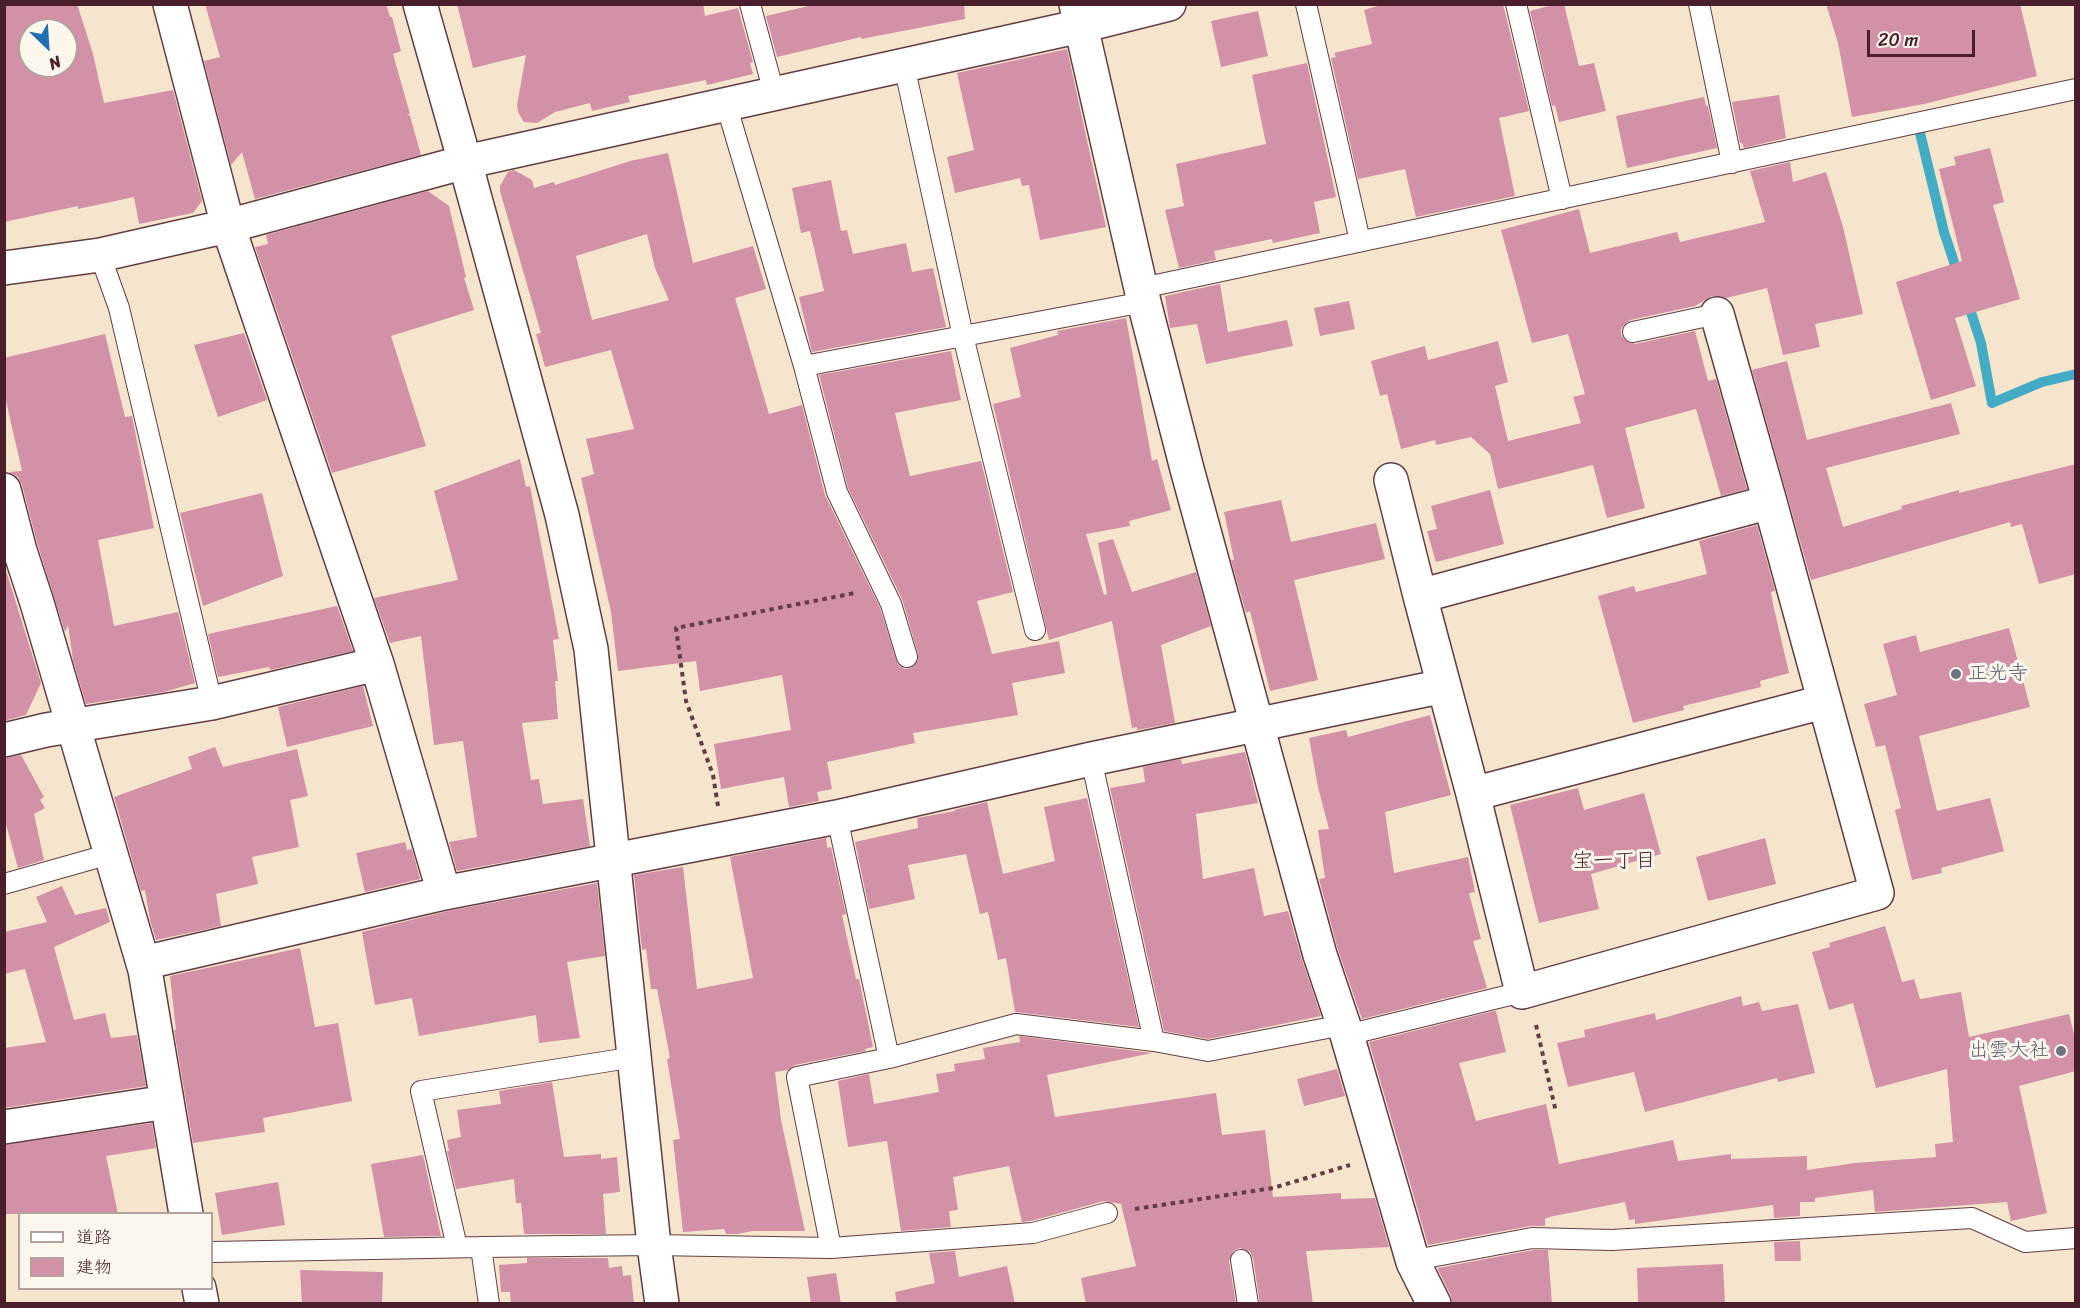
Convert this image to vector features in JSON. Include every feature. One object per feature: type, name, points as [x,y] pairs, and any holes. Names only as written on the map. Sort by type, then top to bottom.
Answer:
[{"type":"street","points":[[170,4],[228,226],[376,664],[444,893]]},
{"type":"street","points":[[420,4],[562,515],[591,649],[612,861],[662,1304]]},
{"type":"street","points":[[4,268],[100,255],[228,226],[465,162],[904,65],[1079,15],[1169,4]]},
{"type":"street","points":[[1079,15],[1143,295],[1190,480],[1320,955],[1345,1030],[1413,1262],[1434,1304]]},
{"type":"street","points":[[1391,480],[1525,991],[1877,893],[1717,314]]},
{"type":"street","points":[[4,490],[12,552],[73,726],[143,963],[186,1212]]},
{"type":"street","points":[[1420,596],[1770,502]]},
{"type":"street","points":[[4,740],[46,730],[212,703],[376,664]]},
{"type":"street","points":[[143,963],[444,893],[837,817],[1090,759],[1444,687]]},
{"type":"street","points":[[1473,794],[1823,702]]},
{"type":"street","points":[[4,1127],[168,1102]]},
{"type":"lane","points":[[750,4],[774,93]]},
{"type":"lane","points":[[1306,4],[1360,242]]},
{"type":"lane","points":[[1516,4],[1562,199]]},
{"type":"lane","points":[[1699,4],[1732,163]]},
{"type":"lane","points":[[904,65],[963,336],[1035,630]]},
{"type":"lane","points":[[804,366],[963,336],[1360,242],[2076,89]]},
{"type":"lane","points":[[726,104],[804,366],[837,492],[891,604],[907,657]]},
{"type":"lane","points":[[100,255],[119,308],[212,703]]},
{"type":"lane","points":[[1633,332],[1717,314]]},
{"type":"lane","points":[[1090,759],[1154,1041]]},
{"type":"lane","points":[[837,817],[889,1058]]},
{"type":"lane","points":[[4,884],[110,854]]},
{"type":"lane","points":[[831,1248],[797,1077],[889,1058],[1016,1024],[1154,1041],[1208,1051],[1345,1030],[1525,991]]},
{"type":"lane","points":[[457,1247],[422,1091],[635,1057]]},
{"type":"lane","points":[[213,1252],[481,1246],[654,1245],[831,1248],[1033,1233],[1107,1213]]},
{"type":"lane","points":[[1413,1262],[1532,1238],[1612,1240],[1972,1218],[2025,1242],[2076,1238]]},
{"type":"lane","points":[[481,1246],[489,1304]]},
{"type":"lane","points":[[1241,1260],[1248,1304]]},
{"type":"path","points":[[724,839],[714,775],[686,701],[676,628],[883,588]]},
{"type":"path","points":[[1525,991],[1556,1112]]},
{"type":"path","points":[[1107,1213],[1273,1188],[1382,1155]]},
{"type":"building","points":[[4,4],[77,4],[93,54],[104,103],[173,90],[202,201],[193,213],[139,224],[134,197],[78,209],[78,206],[4,222]]},
{"type":"building","points":[[205,4],[386,4],[401,51],[393,54],[410,114],[407,114],[410,116],[421,155],[255,199],[242,152],[231,165],[204,61],[220,57]]},
{"type":"building","points":[[457,4],[703,4],[705,16],[738,8],[753,62],[750,63],[753,74],[707,85],[706,80],[628,96],[630,102],[592,111],[590,103],[555,112],[537,123],[524,122],[517,105],[526,55],[473,68]]},
{"type":"building","points":[[817,4],[964,4],[965,19],[861,39],[861,37],[777,57],[766,16]]},
{"type":"building","points":[[1385,4],[1503,4],[1529,111],[1499,118],[1515,196],[1416,217],[1405,169],[1358,179],[1331,58],[1336,57],[1334,53],[1372,44],[1364,10]]},
{"type":"building","points":[[1564,4],[1579,66],[1594,63],[1606,111],[1559,122],[1555,105],[1552,106],[1530,11]]},
{"type":"building","points":[[1826,4],[2020,4],[2037,76],[1924,104],[1852,117],[1838,43]]},
{"type":"building","points":[[1258,11],[1268,56],[1221,67],[1211,21]]},
{"type":"building","points":[[1067,49],[1106,227],[1040,240],[1029,185],[1022,186],[1020,178],[955,193],[947,157],[974,150],[957,73]]},
{"type":"building","points":[[1307,63],[1336,197],[1314,202],[1320,233],[1273,243],[1272,239],[1214,251],[1216,260],[1179,268],[1165,210],[1184,206],[1176,164],[1266,144],[1252,75]]},
{"type":"building","points":[[1779,95],[1786,138],[1744,148],[1740,143],[1732,102]]},
{"type":"building","points":[[1704,97],[1717,148],[1627,168],[1616,116]]},
{"type":"building","points":[[1990,148],[2004,202],[1993,205],[2020,299],[1955,318],[1976,386],[1931,400],[1896,282],[1962,261],[1939,169],[1956,165],[1954,157]]},
{"type":"building","points":[[668,153],[693,263],[753,246],[766,289],[735,298],[769,414],[802,405],[825,495],[880,608],[898,665],[905,669],[911,668],[918,660],[918,654],[902,599],[848,488],[819,375],[951,351],[961,400],[895,413],[910,476],[981,461],[1013,592],[977,601],[992,654],[1059,641],[1065,673],[1012,683],[1018,715],[913,733],[915,743],[827,762],[832,789],[817,792],[819,801],[789,807],[784,777],[721,789],[714,744],[791,730],[782,675],[700,691],[696,661],[618,671],[611,612],[581,478],[594,474],[586,439],[634,429],[611,350],[545,367],[536,334],[541,333],[500,186],[508,172],[514,170],[532,180],[534,188],[554,182],[555,185],[630,161]],"holes":[[[647,234],[655,268],[669,300],[592,320],[576,256]]]},
{"type":"building","points":[[1790,162],[1793,182],[1826,172],[1843,227],[1863,314],[1815,324],[1820,347],[1783,355],[1767,288],[1726,298],[1712,296],[1695,306],[1630,320],[1621,329],[1621,335],[1625,340],[1635,344],[1695,331],[1708,381],[1716,379],[1747,489],[1721,496],[1696,409],[1625,428],[1645,508],[1607,518],[1593,465],[1498,489],[1490,454],[1471,437],[1436,445],[1435,440],[1401,449],[1387,394],[1380,396],[1371,361],[1425,346],[1428,360],[1498,341],[1508,382],[1495,386],[1508,441],[1581,423],[1573,397],[1585,394],[1568,334],[1532,343],[1501,230],[1579,209],[1590,253],[1677,232],[1680,242],[1765,222],[1750,171]]},
{"type":"building","points":[[831,180],[841,231],[847,230],[853,254],[906,243],[912,272],[933,268],[946,327],[812,352],[799,297],[824,291],[810,231],[801,233],[792,188]]},
{"type":"building","points":[[428,191],[449,206],[466,277],[464,278],[474,310],[391,336],[426,446],[332,473],[255,247],[268,244],[266,235]]},
{"type":"building","points":[[1220,284],[1228,332],[1287,320],[1293,346],[1206,364],[1197,324],[1170,328],[1165,296]]},
{"type":"building","points":[[1349,301],[1355,329],[1320,336],[1314,308]]},
{"type":"building","points":[[1126,318],[1152,461],[1157,459],[1171,510],[1129,521],[1130,526],[1086,534],[1104,595],[1107,594],[1098,543],[1113,539],[1132,592],[1196,572],[1211,626],[1161,645],[1175,723],[1137,730],[1137,727],[1132,728],[1112,621],[1049,640],[993,404],[1021,397],[1010,348],[1058,335],[1057,331]]},
{"type":"building","points":[[244,333],[267,400],[218,417],[194,345]]},
{"type":"building","points":[[105,334],[125,417],[132,416],[154,528],[98,540],[114,626],[178,612],[195,683],[164,692],[86,704],[73,660],[68,625],[65,632],[22,485],[18,477],[9,472],[22,471],[4,392],[4,358]]},
{"type":"building","points":[[1787,361],[1807,440],[1951,403],[1960,434],[1826,468],[1843,527],[1902,509],[1901,506],[1959,490],[1959,493],[2076,464],[2076,574],[2039,584],[2022,524],[2011,527],[2010,522],[1811,580],[1752,370]]},
{"type":"building","points":[[520,459],[526,487],[530,486],[559,639],[553,640],[558,681],[555,681],[558,719],[522,723],[531,780],[539,779],[543,804],[583,799],[590,846],[457,871],[449,842],[477,837],[463,741],[434,745],[421,636],[390,643],[374,598],[458,580],[434,491]]},
{"type":"building","points":[[1490,490],[1504,544],[1436,562],[1427,531],[1437,529],[1431,506]]},
{"type":"building","points":[[262,493],[283,576],[203,606],[180,513]]},
{"type":"building","points":[[1281,500],[1291,542],[1376,523],[1385,559],[1294,580],[1318,680],[1270,691],[1250,611],[1246,613],[1231,560],[1234,560],[1224,512]]},
{"type":"building","points":[[1757,525],[1775,591],[1771,592],[1773,604],[1789,673],[1760,681],[1761,687],[1683,706],[1684,710],[1633,723],[1598,596],[1634,586],[1636,592],[1707,574],[1699,541]]},
{"type":"building","points":[[4,564],[41,683],[26,715],[4,721]]},
{"type":"building","points":[[337,606],[353,651],[270,670],[269,667],[218,677],[208,634]]},
{"type":"building","points":[[2009,628],[2030,707],[1919,736],[1937,811],[1990,798],[2004,851],[1941,868],[1942,873],[1912,880],[1895,810],[1901,808],[1885,745],[1876,747],[1864,704],[1897,695],[1883,644],[1916,635],[1920,652]]},
{"type":"building","points":[[363,686],[373,726],[287,747],[278,707]]},
{"type":"building","points":[[1430,715],[1451,795],[1385,812],[1394,873],[1468,857],[1475,892],[1469,893],[1481,939],[1473,941],[1487,988],[1362,1019],[1338,950],[1319,879],[1325,878],[1318,830],[1329,829],[1309,738],[1346,730],[1348,737]]},
{"type":"building","points":[[215,747],[223,767],[297,749],[308,796],[290,800],[299,847],[252,857],[258,884],[216,894],[221,926],[156,940],[145,890],[141,891],[114,797],[192,769],[188,757]]},
{"type":"building","points":[[1245,752],[1258,803],[1196,814],[1203,879],[1254,868],[1264,916],[1288,911],[1321,1016],[1208,1039],[1164,1031],[1110,788],[1145,782],[1143,767],[1181,759],[1182,764]]},
{"type":"building","points":[[21,755],[44,797],[40,800],[45,808],[34,814],[44,860],[18,868],[4,817],[4,758]]},
{"type":"building","points":[[1578,788],[1584,810],[1644,793],[1661,854],[1591,874],[1599,909],[1539,923],[1510,805]]},
{"type":"building","points":[[1087,798],[1139,1027],[1015,1012],[1006,958],[998,960],[988,912],[980,914],[966,854],[908,865],[915,899],[869,909],[855,842],[918,828],[917,818],[987,802],[1003,874],[1055,861],[1044,807]]},
{"type":"building","points":[[826,838],[827,848],[831,847],[846,914],[842,915],[856,979],[859,979],[873,1047],[865,1049],[866,1051],[795,1065],[788,1070],[775,1072],[781,1120],[805,1231],[753,1231],[726,1234],[724,1229],[683,1232],[673,1140],[680,1139],[667,1059],[670,1058],[657,989],[651,989],[646,949],[642,950],[634,875],[683,867],[697,989],[753,978],[730,857]]},
{"type":"building","points":[[1765,838],[1776,884],[1708,901],[1696,857]]},
{"type":"building","points":[[405,842],[407,850],[412,849],[420,879],[365,892],[356,853]]},
{"type":"building","points":[[597,883],[605,956],[567,962],[580,1038],[539,1043],[536,1015],[419,1036],[412,998],[375,1005],[362,932],[448,911]]},
{"type":"building","points":[[62,886],[75,915],[106,908],[110,922],[54,947],[74,1020],[105,1013],[111,1038],[137,1035],[146,1086],[4,1108],[4,1048],[46,1042],[25,969],[4,974],[4,932],[47,922],[36,897]]},
{"type":"building","points":[[1885,926],[1902,982],[1914,979],[1920,999],[1961,992],[1969,1037],[2069,1014],[2076,1042],[2076,1071],[2019,1086],[2047,1213],[2011,1221],[2007,1202],[1875,1212],[1873,1190],[1815,1198],[1815,1202],[1800,1202],[1800,1216],[1774,1218],[1773,1205],[1635,1224],[1635,1219],[1629,1220],[1625,1202],[1549,1217],[1545,1219],[1545,1226],[1530,1226],[1428,1245],[1369,1042],[1494,1011],[1496,1011],[1506,1052],[1459,1063],[1476,1121],[1546,1104],[1559,1164],[1673,1140],[1678,1161],[1731,1154],[1731,1159],[1807,1156],[1807,1170],[1855,1163],[1936,1157],[1935,1144],[1953,1142],[1947,1069],[1876,1088],[1853,1003],[1829,1010],[1812,952],[1830,947],[1829,943]]},
{"type":"building","points":[[300,948],[315,1027],[338,1023],[352,1101],[263,1118],[265,1132],[193,1143],[174,1030],[176,1030],[170,976]]},
{"type":"building","points":[[1741,996],[1743,1006],[1759,1002],[1762,1011],[1798,1004],[1815,1073],[1778,1082],[1777,1078],[1645,1112],[1634,1072],[1568,1087],[1557,1043],[1585,1037],[1584,1030],[1655,1013],[1656,1020]]},
{"type":"building","points":[[1019,1036],[1152,1053],[1047,1075],[1055,1117],[1216,1093],[1222,1135],[1265,1130],[1273,1197],[1341,1193],[1341,1199],[1375,1198],[1389,1247],[1306,1251],[1313,1304],[1260,1304],[1253,1258],[1250,1252],[1240,1248],[1233,1251],[1229,1261],[1236,1304],[1086,1304],[1081,1278],[1136,1266],[1121,1204],[1104,1201],[1022,1222],[1009,1166],[953,1177],[958,1210],[949,1211],[951,1227],[901,1231],[887,1141],[848,1147],[838,1081],[869,1074],[874,1104],[939,1092],[936,1074],[955,1071],[954,1064],[985,1059],[983,1048],[1020,1042]]},
{"type":"building","points":[[1337,1069],[1345,1096],[1304,1106],[1297,1079]]},
{"type":"building","points":[[552,1082],[564,1157],[601,1154],[601,1159],[617,1157],[620,1192],[603,1194],[606,1234],[524,1234],[521,1203],[516,1203],[514,1179],[456,1189],[447,1151],[449,1151],[447,1140],[461,1137],[457,1110],[501,1104],[499,1091]]},
{"type":"building","points":[[152,1123],[156,1148],[106,1156],[118,1212],[4,1214],[4,1145]]},
{"type":"building","points":[[423,1155],[441,1236],[384,1237],[371,1164]]},
{"type":"building","points":[[278,1182],[285,1225],[222,1235],[215,1193]]},
{"type":"building","points":[[1800,1241],[1801,1261],[1775,1261],[1774,1242]]},
{"type":"building","points":[[1533,1250],[1548,1250],[1552,1304],[1452,1304],[1451,1296],[1438,1268]]},
{"type":"building","points":[[955,1251],[959,1277],[1007,1266],[1015,1304],[897,1304],[895,1292],[935,1283],[929,1253]]},
{"type":"building","points":[[527,1258],[608,1258],[609,1268],[622,1266],[623,1276],[631,1275],[634,1304],[511,1304],[510,1292],[501,1292],[499,1265],[527,1263]]},
{"type":"building","points":[[1723,1264],[1725,1304],[1638,1304],[1637,1268]]},
{"type":"building","points":[[300,1270],[383,1272],[382,1304],[302,1304]]},
{"type":"building","points":[[836,1273],[841,1304],[811,1304],[807,1277]]},
{"type":"waterway","points":[[1920,133],[1944,232],[1959,277]]},
{"type":"waterway","points":[[1967,300],[1981,343],[1992,403],[2042,382],[2076,374]]},
{"type":"place","name":"正光寺","points":[[1956,674]]},
{"type":"place","name":"出雲大社","points":[[2061,1051]]},
{"type":"district","name":"宝一丁目","points":[[1614,862]]}]
